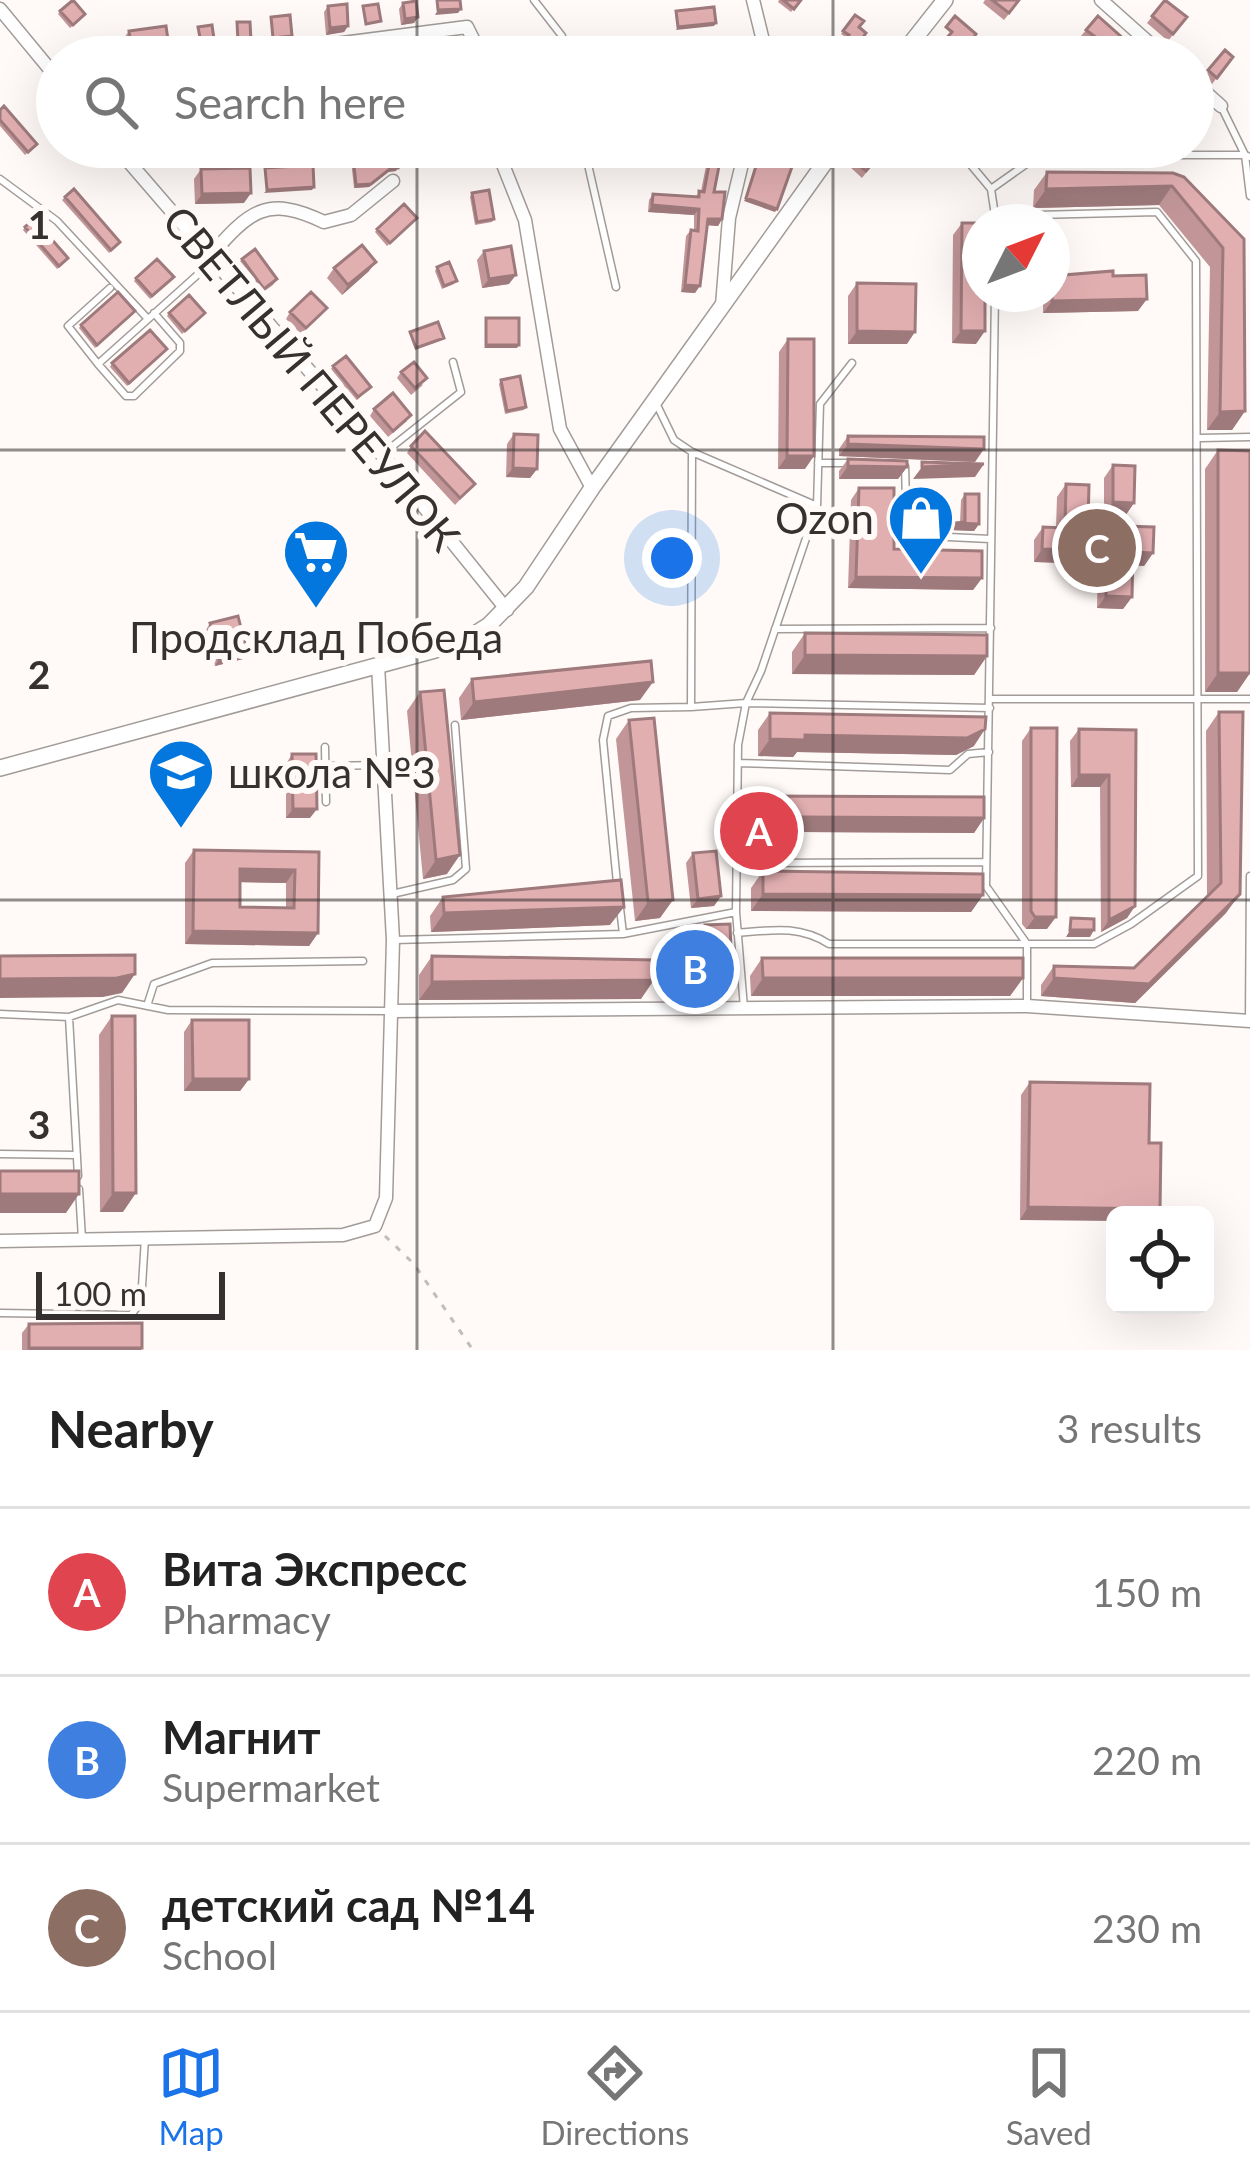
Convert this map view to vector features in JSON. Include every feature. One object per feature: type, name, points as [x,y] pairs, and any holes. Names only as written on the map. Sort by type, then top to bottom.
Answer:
[{"type":"street","points":[[753,0],[761,36]]},
{"type":"street","points":[[917,36],[945,0]]},
{"type":"street","points":[[1101,0],[1141,36]]},
{"type":"street","points":[[0,9],[36,53]]},
{"type":"street","points":[[397,36],[467,27],[472,36]]},
{"type":"street","points":[[1214,99],[1222,106]]},
{"type":"street","name":"СВЕТЛЫЙ ПЕРЕУЛОК","points":[[134,168],[382,455],[507,610]]},
{"type":"street","points":[[505,168],[526,220],[560,429],[592,488]]},
{"type":"street","points":[[721,311],[729,218],[741,168]]},
{"type":"street","points":[[0,768],[467,638],[507,610],[821,168]]},
{"type":"street","points":[[212,258],[236,226],[268,207],[301,211],[324,222],[351,214],[393,181]]},
{"type":"street","points":[[0,1241],[343,1235],[375,1226],[386,1198],[393,1011],[392,894],[378,665]]},
{"type":"street","points":[[393,1011],[1027,1006],[1250,1021]]},
{"type":"lane","points":[[534,0],[562,36]]},
{"type":"lane","points":[[1222,106],[1248,156],[1250,196]]},
{"type":"lane","points":[[1214,156],[1248,156]]},
{"type":"lane","points":[[589,168],[616,286]]},
{"type":"lane","points":[[974,168],[991,189],[994,204]]},
{"type":"lane","points":[[991,189],[1021,168]]},
{"type":"lane","points":[[0,179],[57,221],[180,343],[180,351],[134,396],[126,396],[68,326],[110,288]]},
{"type":"lane","points":[[737,933],[786,929],[810,932],[829,944],[1094,944],[1198,876],[1196,261],[1157,212],[1070,216]]},
{"type":"lane","points":[[98,364],[212,258]]},
{"type":"lane","points":[[995,312],[986,886],[1027,944],[1027,1006]]},
{"type":"lane","points":[[382,455],[461,392],[453,362]]},
{"type":"lane","points":[[744,1008],[736,863],[738,763],[746,703],[817,506],[820,404],[852,363]]},
{"type":"lane","points":[[656,403],[674,440],[692,452],[817,506]]},
{"type":"lane","points":[[1199,437],[1250,437]]},
{"type":"lane","points":[[692,452],[692,707]]},
{"type":"lane","points":[[818,463],[856,464]]},
{"type":"lane","points":[[890,465],[927,467]]},
{"type":"lane","points":[[905,466],[907,535],[992,539]]},
{"type":"lane","points":[[971,469],[993,470]]},
{"type":"lane","points":[[776,628],[991,628]]},
{"type":"lane","points":[[623,934],[603,740],[608,716],[631,708],[746,703],[1250,699]]},
{"type":"lane","points":[[392,894],[453,880],[466,869],[455,725]]},
{"type":"lane","points":[[325,747],[326,802]]},
{"type":"lane","points":[[738,763],[950,770],[968,754],[989,752]]},
{"type":"lane","points":[[327,766],[384,765]]},
{"type":"lane","points":[[736,863],[987,862]]},
{"type":"lane","points":[[1250,876],[1250,1021]]},
{"type":"lane","points":[[393,940],[623,934],[736,912]]},
{"type":"lane","points":[[147,1006],[154,984],[212,963],[363,961]]},
{"type":"lane","points":[[0,1014],[70,1017],[118,1000],[168,1010],[393,1011]]},
{"type":"lane","points":[[70,1017],[82,1239]]},
{"type":"lane","points":[[0,1154],[77,1155]]},
{"type":"lane","points":[[0,1312],[131,1315],[141,1302],[145,1238]]},
{"type":"path","points":[[375,1226],[414,1264],[473,1350]]},
{"type":"building","points":[[73,0],[85,14],[73,25],[60,11]]},
{"type":"building","points":[[437,0],[460,0],[461,9],[438,10]]},
{"type":"building","points":[[992,0],[1019,0],[1009,13]]},
{"type":"building","points":[[1165,0],[1187,17],[1173,34],[1152,16]]},
{"type":"building","points":[[416,1],[418,17],[405,19],[403,3]]},
{"type":"building","points":[[347,4],[348,26],[330,28],[328,6]]},
{"type":"building","points":[[378,4],[381,21],[366,24],[363,6]]},
{"type":"building","points":[[714,7],[716,23],[678,27],[676,11]]},
{"type":"building","points":[[290,15],[292,36],[273,36],[271,17]]},
{"type":"building","points":[[855,15],[864,21],[859,27],[864,36],[848,36],[843,31]]},
{"type":"building","points":[[955,16],[976,34],[948,36],[952,32],[946,27]]},
{"type":"building","points":[[1098,16],[1120,36],[1094,36],[1086,30]]},
{"type":"building","points":[[237,22],[250,22],[251,36],[238,36]]},
{"type":"building","points":[[212,25],[214,36],[200,36],[198,27]]},
{"type":"building","points":[[166,26],[167,36],[130,36],[129,31]]},
{"type":"building","points":[[1225,50],[1233,57],[1217,78],[1214,63]]},
{"type":"building","points":[[4,106],[36,143],[28,152],[0,120]]},
{"type":"building","points":[[250,168],[251,193],[202,194],[201,169]]},
{"type":"building","points":[[265,168],[313,168],[314,187],[267,190]]},
{"type":"building","points":[[354,168],[398,168],[371,184],[356,185]]},
{"type":"building","points":[[708,168],[719,168],[714,192],[725,192],[722,219],[708,219],[700,286],[685,285],[691,230],[698,231],[699,209],[652,205],[653,194],[699,197],[699,191],[704,192]]},
{"type":"building","points":[[755,168],[792,168],[777,209],[746,198]]},
{"type":"building","points":[[1047,172],[1173,173],[1184,177],[1244,239],[1245,411],[1220,412],[1223,248],[1172,186],[1046,189]]},
{"type":"building","points":[[74,189],[120,242],[111,250],[65,197]]},
{"type":"building","points":[[489,190],[494,219],[477,222],[472,193]]},
{"type":"building","points":[[404,204],[417,218],[390,243],[377,229]]},
{"type":"building","points":[[34,219],[68,258],[59,266],[25,227]]},
{"type":"building","points":[[962,223],[962,312],[985,312],[985,331],[961,331]]},
{"type":"building","points":[[362,245],[376,262],[348,285],[334,268]]},
{"type":"building","points":[[511,246],[516,275],[489,279],[484,251]]},
{"type":"building","points":[[255,249],[277,279],[264,289],[242,259]]},
{"type":"building","points":[[157,259],[174,277],[152,296],[136,278]]},
{"type":"building","points":[[449,262],[457,281],[444,286],[437,267]]},
{"type":"building","points":[[1113,271],[1113,276],[1146,275],[1147,299],[1070,301],[1070,275]]},
{"type":"building","points":[[857,283],[916,284],[915,332],[857,331]]},
{"type":"building","points":[[118,292],[135,311],[97,345],[81,325]]},
{"type":"building","points":[[311,292],[327,308],[306,328],[290,312]]},
{"type":"building","points":[[189,295],[205,313],[185,331],[169,313]]},
{"type":"building","points":[[486,318],[519,318],[519,345],[486,345]]},
{"type":"building","points":[[438,322],[444,338],[416,348],[410,332]]},
{"type":"building","points":[[150,330],[167,349],[129,383],[112,363]]},
{"type":"building","points":[[788,339],[814,339],[814,456],[787,456]]},
{"type":"building","points":[[346,356],[371,387],[358,397],[333,366]]},
{"type":"building","points":[[414,362],[427,378],[415,388],[401,372]]},
{"type":"building","points":[[520,376],[526,407],[507,411],[501,380]]},
{"type":"building","points":[[393,393],[411,415],[393,431],[374,409]]},
{"type":"building","points":[[425,431],[475,484],[460,498],[411,446]]},
{"type":"building","points":[[514,434],[538,435],[537,469],[513,468]]},
{"type":"building","points":[[848,436],[984,437],[984,449],[848,444]]},
{"type":"building","points":[[1218,450],[1250,451],[1250,673],[1218,673]]},
{"type":"building","points":[[848,459],[907,461],[907,467],[848,466]]},
{"type":"building","points":[[922,462],[984,464],[922,467]]},
{"type":"building","points":[[1113,465],[1135,466],[1134,503],[1113,502]]},
{"type":"building","points":[[1066,484],[1089,485],[1088,525],[1154,527],[1153,553],[1133,552],[1132,597],[1106,596],[1107,551],[1042,549],[1043,527],[1065,528]]},
{"type":"building","points":[[859,488],[894,488],[894,549],[982,551],[982,578],[856,577]]},
{"type":"building","points":[[965,494],[979,494],[979,524],[955,523],[965,522]]},
{"type":"building","points":[[238,616],[247,652],[219,659],[210,623]]},
{"type":"building","points":[[805,633],[987,635],[987,656],[805,655]]},
{"type":"building","points":[[651,661],[653,682],[474,702],[472,679]]},
{"type":"building","points":[[444,690],[460,855],[436,860],[420,692]]},
{"type":"building","points":[[1219,712],[1243,712],[1240,894],[1149,984],[1054,978],[1054,966],[1134,968],[1221,883]]},
{"type":"building","points":[[770,713],[986,717],[985,729],[967,738],[805,735],[805,740],[770,739]]},
{"type":"building","points":[[654,718],[673,900],[648,902],[629,720]]},
{"type":"building","points":[[1031,728],[1057,728],[1056,917],[1035,917],[1031,911]]},
{"type":"building","points":[[1079,729],[1136,730],[1135,906],[1109,920],[1109,775],[1079,775]]},
{"type":"building","points":[[292,754],[316,754],[317,809],[293,809]]},
{"type":"building","points":[[765,796],[984,797],[984,818],[803,817],[803,828],[765,827]]},
{"type":"building","points":[[194,850],[319,852],[318,933],[193,931]],"holes":[[[240,869],[295,870],[294,908],[240,907]]]},
{"type":"building","points":[[716,851],[721,896],[698,899],[693,853]]},
{"type":"building","points":[[763,871],[983,874],[983,895],[763,894]]},
{"type":"building","points":[[621,880],[624,907],[444,913],[443,897]]},
{"type":"building","points":[[1071,918],[1094,919],[1094,930],[1070,930]]},
{"type":"building","points":[[730,924],[732,977],[677,979],[675,934],[706,933],[705,925]]},
{"type":"building","points":[[135,955],[135,974],[117,978],[0,979],[0,956]]},
{"type":"building","points":[[432,956],[655,960],[654,980],[432,982]]},
{"type":"building","points":[[762,958],[1023,958],[1023,978],[763,978]]},
{"type":"building","points":[[112,1016],[135,1016],[136,1193],[113,1193]]},
{"type":"building","points":[[192,1020],[249,1020],[249,1079],[193,1079]]},
{"type":"building","points":[[1030,1082],[1150,1084],[1149,1143],[1161,1143],[1160,1206],[1028,1207]]},
{"type":"building","points":[[0,1171],[79,1171],[79,1194],[0,1194]]},
{"type":"building","points":[[142,1323],[142,1348],[29,1348],[29,1324]]},
{"type":"place","name":"детский сад №14","points":[[1097,548]]},
{"type":"place","name":"Ozon","points":[[921,577]]},
{"type":"place","name":"Продсклад Победа","points":[[316,611]]},
{"type":"place","name":"школа №3","points":[[181,831]]},
{"type":"place","name":"Вита Экспресс","points":[[759,831]]},
{"type":"place","name":"Магнит","points":[[695,969]]}]
